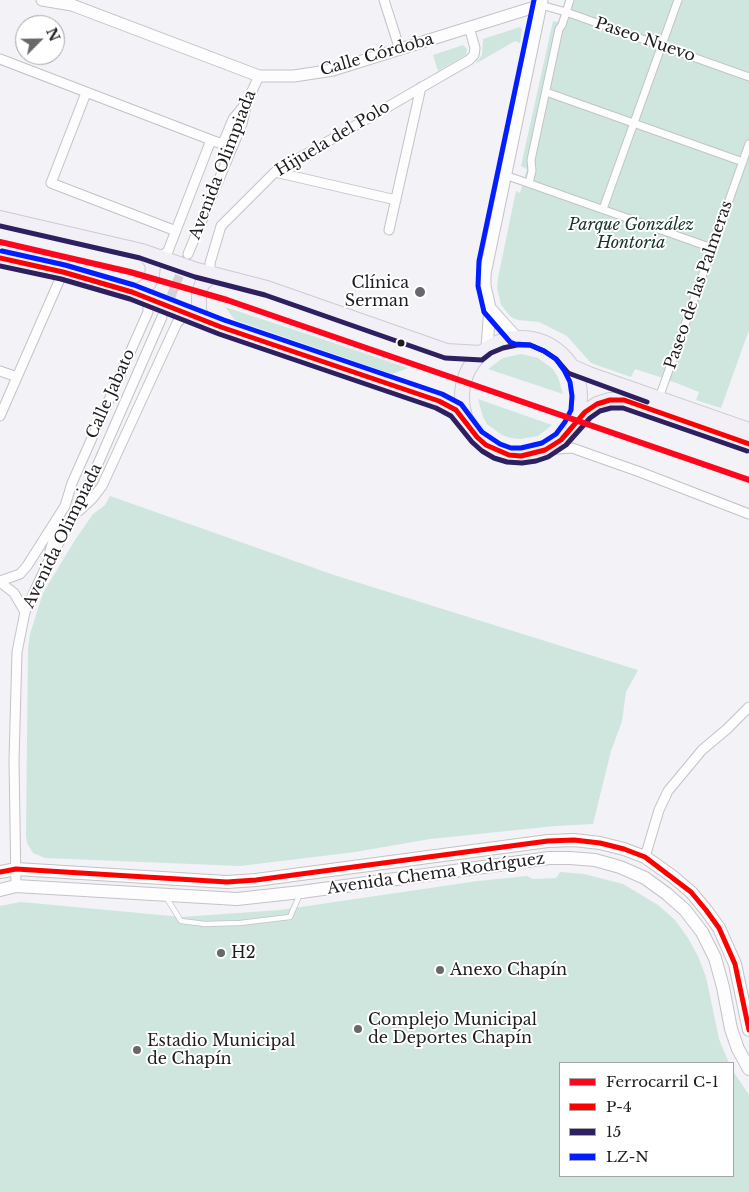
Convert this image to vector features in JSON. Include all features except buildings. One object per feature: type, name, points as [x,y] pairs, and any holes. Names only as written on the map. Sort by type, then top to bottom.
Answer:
[{"type":"main road","points":[[0,218],[142,251],[213,274],[266,288],[447,350],[484,350]]},
{"type":"main road","points":[[132,292],[142,289],[152,275],[153,266],[142,251]]},
{"type":"main road","points":[[0,258],[63,272],[132,292],[203,320],[439,401],[456,410],[486,445],[506,454],[522,456],[546,450],[560,440],[585,412],[597,404],[610,400],[624,400],[749,444]]},
{"type":"main road","points":[[203,320],[199,310],[199,293],[202,284],[213,274]]},
{"type":"main road","points":[[470,426],[463,409],[462,391],[466,372],[476,357],[484,350],[500,341],[516,337],[532,338],[547,344],[561,353],[571,366],[577,380],[580,396],[578,412],[572,426]]},
{"type":"main road","points":[[571,366],[749,430]]},
{"type":"main road","name":"Avenida Chema Rodríguez","points":[[0,872],[16,869],[227,882],[256,880],[548,840],[600,843],[645,857],[691,892],[706,910],[719,928],[735,964],[749,1030]]},
{"type":"main road","name":"Avenida Chema Rodríguez","points":[[0,890],[16,886],[237,899],[549,858],[595,860],[620,867],[645,878],[668,894],[685,910],[702,932],[715,958],[723,986],[731,1028],[738,1049],[749,1069]]},
{"type":"street","name":"Calle Córdoba","points":[[42,0],[69,3],[259,76],[294,76],[333,70],[542,3]]},
{"type":"street","points":[[384,0],[400,50]]},
{"type":"street","points":[[529,183],[532,171],[531,160],[559,29],[570,0]]},
{"type":"street","points":[[603,209],[678,0]]},
{"type":"street","points":[[484,350],[490,308],[486,292],[485,274],[542,3]]},
{"type":"street","name":"Paseo Nuevo","points":[[542,3],[749,77]]},
{"type":"street","name":"Hijuela del Polo","points":[[213,274],[210,269],[210,263],[221,226],[275,172],[469,60],[474,55],[475,48],[469,27]]},
{"type":"street","points":[[0,59],[218,143],[224,141],[233,119],[247,102]]},
{"type":"street","name":"Avenida Olimpiada","points":[[188,254],[242,124],[247,102],[259,76]]},
{"type":"street","points":[[389,230],[421,87]]},
{"type":"street","points":[[546,92],[743,162]]},
{"type":"street","points":[[86,93],[51,183],[176,231]]},
{"type":"street","points":[[160,257],[168,251],[211,140]]},
{"type":"street","name":"Paseo de las Palmeras","points":[[659,398],[749,144]]},
{"type":"street","points":[[275,172],[396,200]]},
{"type":"street","points":[[505,175],[712,248]]},
{"type":"street","points":[[0,416],[63,272]]},
{"type":"street","name":"Calle Jabato","points":[[0,582],[20,574],[27,566],[64,506],[72,483],[148,312],[148,304],[145,297]]},
{"type":"street","points":[[490,308],[516,337]]},
{"type":"street","points":[[76,514],[92,499],[102,486],[177,324],[182,318],[190,315]]},
{"type":"street","name":"Avenida Olimpiada","points":[[16,886],[14,760],[17,652],[25,612],[47,564],[76,514],[162,317]]},
{"type":"street","points":[[0,371],[17,377]]},
{"type":"street","points":[[546,450],[572,448],[749,514]]},
{"type":"street","points":[[47,564],[64,506]]},
{"type":"street","points":[[0,582],[14,593],[25,612]]},
{"type":"street","points":[[645,857],[658,810],[668,792],[702,750],[749,707]]},
{"type":"lane","points":[[165,896],[181,920],[204,924],[240,924],[290,918],[301,892]]},
{"type":"green space","name":"Parque González Hontoria","points":[[565,0],[749,0],[749,330],[721,408],[696,400],[699,392],[666,379],[635,369],[631,377],[591,363],[567,336],[539,322],[518,320],[511,317],[501,305],[497,288],[498,278],[516,191],[520,193],[527,169],[521,166],[553,21],[558,22]]},
{"type":"green space","points":[[520,27],[522,29],[520,43],[515,41],[475,64],[482,55],[483,39]]},
{"type":"green space","points":[[463,45],[467,49],[466,55],[438,71],[433,55]]},
{"type":"green space","points":[[225,307],[408,368],[392,374],[235,320]]},
{"type":"green space","points":[[521,354],[538,358],[553,369],[558,377],[563,394],[488,369],[503,358]]},
{"type":"green space","points":[[478,399],[552,425],[538,436],[520,439],[502,435],[487,424]]},
{"type":"green space","points":[[110,496],[334,575],[638,670],[626,692],[622,721],[611,751],[593,824],[430,839],[355,852],[240,866],[45,858],[33,853],[27,843],[26,835],[28,648],[30,634],[43,593],[75,540],[93,514],[105,505]]},
{"type":"green space","name":"Complejo Municipal de Deportes Chapín","points":[[560,872],[584,874],[623,884],[658,905],[675,920],[698,956],[706,977],[719,1039],[729,1062],[559,1062],[559,1177],[734,1177],[734,1072],[749,1095],[749,1192],[0,1192],[0,906],[21,902],[182,917],[280,910],[478,881],[527,876],[533,879],[556,878]]},
{"type":"tunnel","points":[[166,309],[188,254]]},
{"type":"rail line","name":"C-1","points":[[0,242],[130,272],[227,300],[749,480]]},
{"type":"transit line","name":"LZ-N","points":[[2,251],[65,265],[134,285],[224,320],[442,394],[461,404],[482,432],[500,444],[511,448],[521,448],[542,443],[556,434],[571,410],[570,382],[556,359],[530,345],[510,342],[484,312],[478,286],[479,261],[534,0]]},
{"type":"transit line","name":"15","points":[[0,226],[140,258],[195,277],[265,295],[445,358],[482,360],[491,353],[503,348],[530,345],[556,359],[568,373],[647,402]]},
{"type":"transit line","name":"P-4","points":[[0,258],[63,272],[132,292],[221,327],[439,401],[456,410],[477,437],[486,445],[509,455],[521,456],[545,450],[561,440],[585,412],[597,404],[610,400],[624,400],[749,444]]},
{"type":"transit line","name":"15","points":[[0,266],[61,279],[130,299],[219,334],[436,408],[451,416],[472,442],[482,451],[494,458],[507,462],[522,463],[548,457],[566,445],[590,418],[600,411],[611,408],[623,408],[747,451]]},
{"type":"transit line","name":"P-4","points":[[0,872],[16,869],[227,882],[256,880],[548,841],[574,840],[600,843],[645,857],[691,892],[706,910],[719,928],[735,964],[749,1030]]},
{"type":"place","name":"Clínica Serman","points":[[420,292]]},
{"type":"place","name":"H2","points":[[221,953]]},
{"type":"place","name":"Anexo Chapín","points":[[440,970]]},
{"type":"place","name":"Complejo Municipal de Deportes Chapín","points":[[358,1029]]},
{"type":"place","name":"Estadio Municipal de Chapín","points":[[137,1050]]}]
